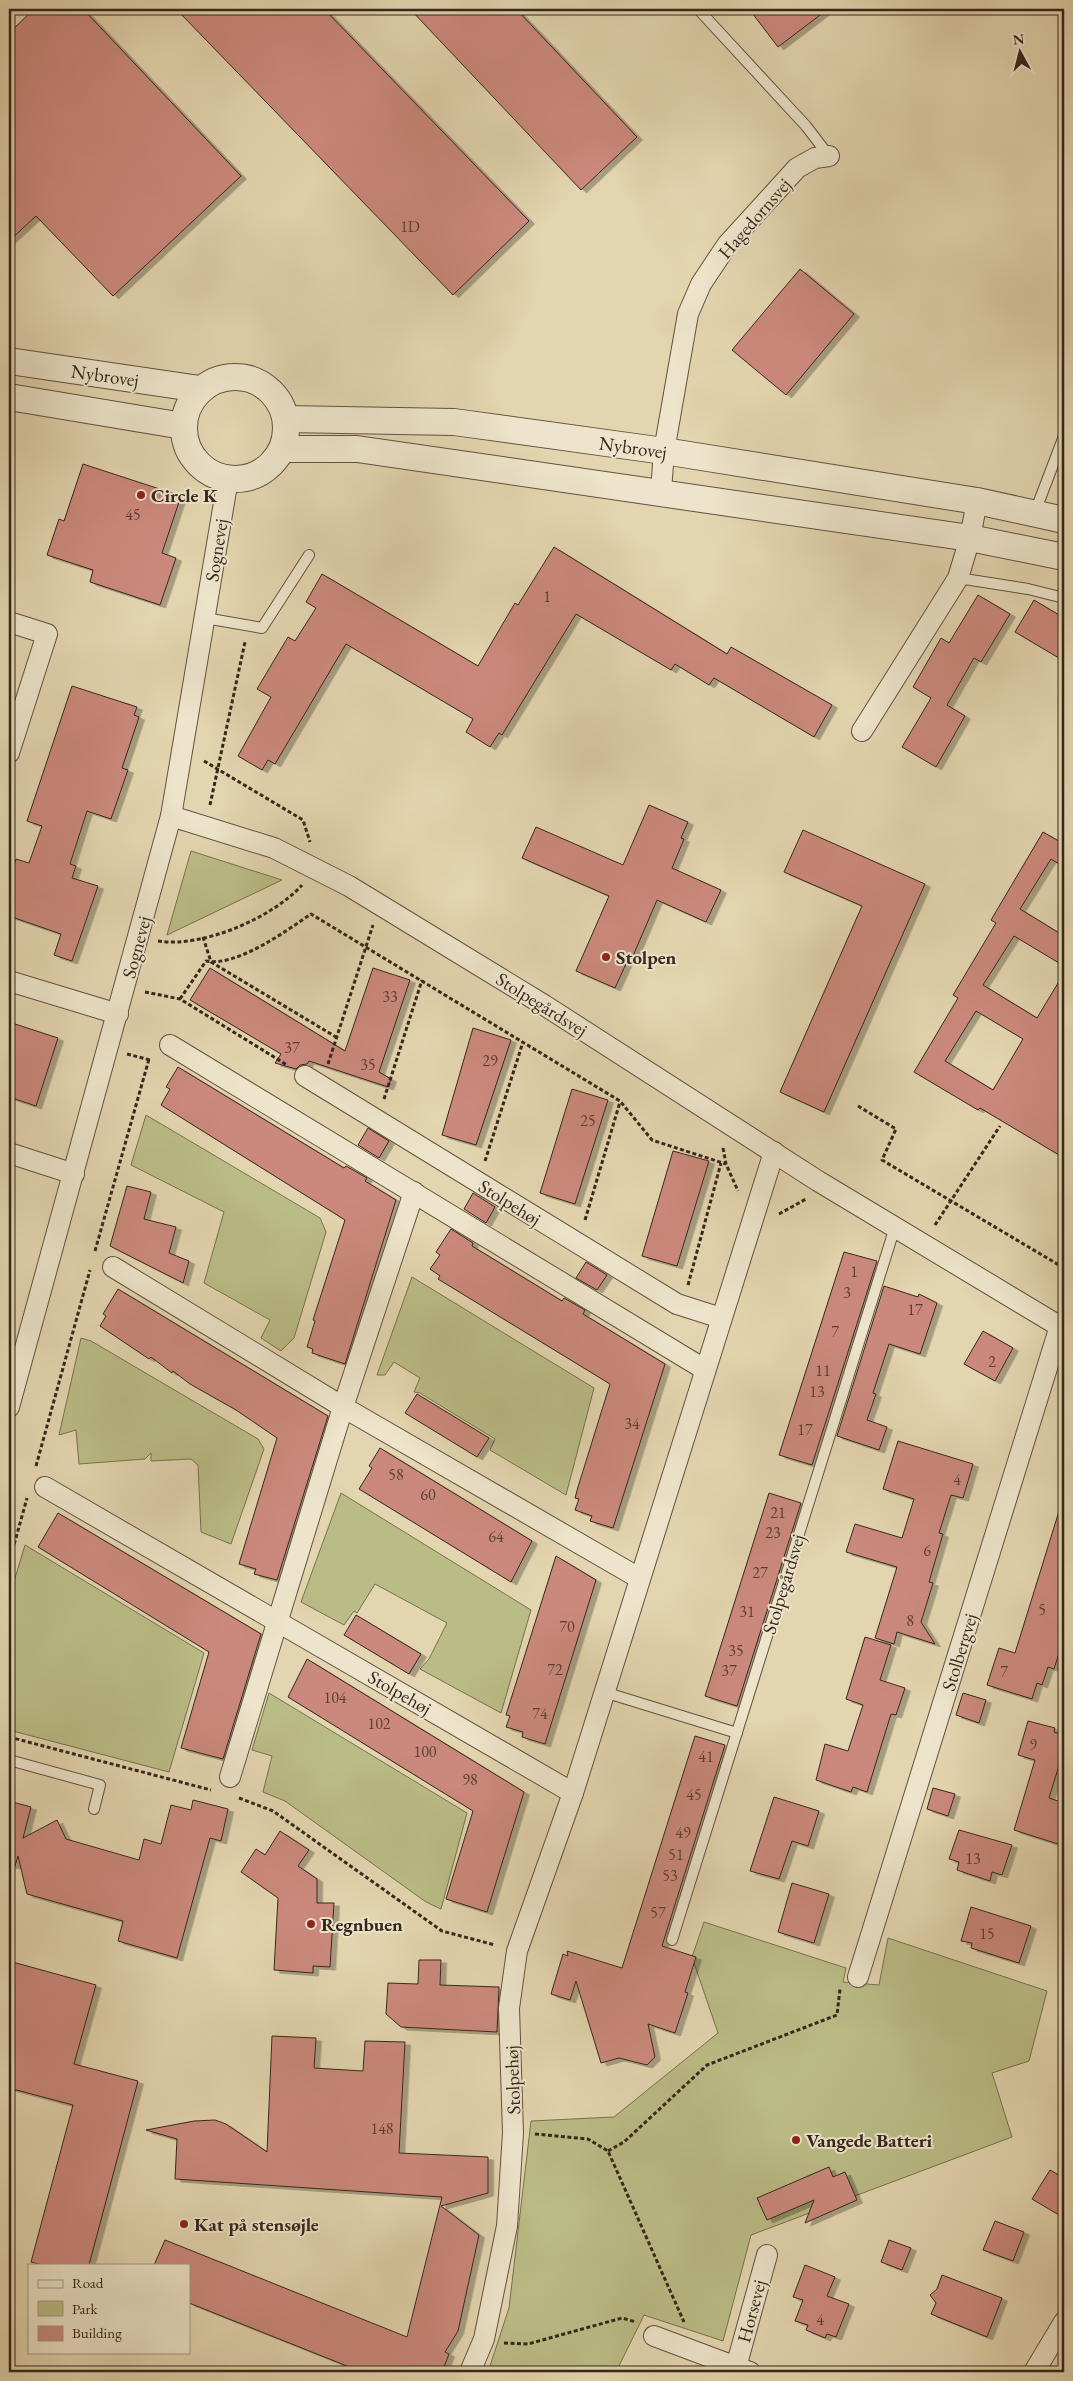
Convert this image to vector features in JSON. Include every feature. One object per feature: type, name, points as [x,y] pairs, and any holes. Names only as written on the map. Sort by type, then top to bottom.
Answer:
[{"type":"street","name":"Hagedornsvej","points":[[661,492],[664,451],[688,314],[701,284],[727,246],[797,168],[815,158],[829,156]]},
{"type":"street","name":"Nybrovej","points":[[9,361],[200,390]]},
{"type":"street","points":[[244,377],[259,382],[272,392],[281,404],[286,419],[286,434],[282,449],[269,466],[250,477],[228,479],[210,473],[196,461],[186,444],[183,426],[192,400],[200,390],[221,379],[244,377]]},
{"type":"street","name":"Nybrovej","points":[[9,397],[183,426]]},
{"type":"street","name":"Nybrovej","points":[[286,419],[454,422],[664,451],[978,501],[1064,520]]},
{"type":"street","points":[[282,449],[357,449],[970,538],[1064,557]]},
{"type":"street","name":"Sognevej","points":[[9,1407],[171,816],[228,479]]},
{"type":"street","points":[[862,732],[958,578],[970,538],[978,501]]},
{"type":"street","points":[[9,622],[47,634],[9,752]]},
{"type":"street","name":"Stolpegårdsvej","points":[[171,816],[274,848],[349,886],[544,1005],[829,1188],[1062,1328]]},
{"type":"street","points":[[9,981],[118,1014]]},
{"type":"street","points":[[170,1045],[704,1369]]},
{"type":"street","name":"Stolpehøj","points":[[313,1081],[682,1306],[720,1318]]},
{"type":"street","name":"Stolpehøj","points":[[470,2372],[484,2339],[507,2226],[513,2133],[509,2008],[517,1951],[573,1793],[704,1369],[774,1152]]},
{"type":"street","points":[[9,1153],[74,1174]]},
{"type":"street","points":[[227,1789],[343,1407],[414,1192]]},
{"type":"street","points":[[113,1267],[343,1407],[639,1578]]},
{"type":"street","name":"Stolbergvej","points":[[858,1977],[1062,1328]]},
{"type":"street","name":"Stolpehøj","points":[[36,1484],[279,1622],[573,1793]]},
{"type":"street","name":"Horsevej","points":[[654,2336],[743,2370],[766,2255]]},
{"type":"street","points":[[1034,2372],[1064,2322]]},
{"type":"lane","name":"Hagedornsvej","points":[[698,9],[806,126],[829,156]]},
{"type":"lane","points":[[1034,513],[1064,436]]},
{"type":"lane","points":[[205,618],[262,628],[309,555]]},
{"type":"lane","points":[[958,578],[1028,589],[1064,598]]},
{"type":"lane","name":"Stolpegårdsvej","points":[[672,1940],[895,1228]]},
{"type":"lane","points":[[604,1692],[736,1734]]},
{"type":"lane","points":[[9,1760],[100,1785],[94,1809]]},
{"type":"path","points":[[205,827],[249,626]]},
{"type":"path","points":[[138,937],[166,942],[203,937],[234,929],[263,916],[289,900],[302,885],[311,867],[310,840],[303,820],[182,747]]},
{"type":"path","points":[[211,962],[242,955],[275,938],[311,914],[620,1101],[652,1140],[726,1164]]},
{"type":"path","points":[[203,937],[211,962]]},
{"type":"path","points":[[125,987],[180,1000],[313,1081],[336,1037],[364,945]]},
{"type":"path","points":[[180,1000],[206,960],[336,1037]]},
{"type":"path","points":[[377,1120],[422,980]]},
{"type":"path","points":[[478,1182],[522,1042]]},
{"type":"path","points":[[108,1049],[161,1063],[170,1045]]},
{"type":"path","points":[[95,1253],[149,1059]]},
{"type":"path","points":[[578,1244],[620,1101]]},
{"type":"path","points":[[858,1106],[896,1129],[882,1160],[1064,1268]]},
{"type":"path","points":[[717,1115],[726,1164],[750,1225],[829,1188]]},
{"type":"path","points":[[922,1244],[1000,1126]]},
{"type":"path","points":[[682,1306],[721,1163]]},
{"type":"path","points":[[9,1563],[36,1484],[92,1263]]},
{"type":"path","points":[[9,1736],[227,1789],[274,1811],[442,1931],[517,1951]]},
{"type":"path","points":[[608,2151],[624,2142],[707,2065],[837,2015],[841,1980],[858,1977]]},
{"type":"path","points":[[513,2133],[588,2139],[608,2151],[697,2352]]},
{"type":"path","points":[[484,2339],[510,2344],[528,2344],[622,2318],[643,2323],[654,2336]]},
{"type":"green space","points":[[191,851],[282,880],[167,935]]},
{"type":"green space","points":[[146,1115],[320,1218],[326,1232],[294,1338],[281,1351],[261,1338],[270,1320],[204,1283],[224,1212],[131,1165]]},
{"type":"green space","points":[[412,1277],[594,1388],[566,1495],[490,1450],[495,1439],[420,1393],[414,1392],[420,1378],[394,1362],[385,1375],[377,1375]]},
{"type":"green space","points":[[81,1338],[91,1341],[258,1439],[264,1449],[231,1544],[201,1532],[198,1465],[191,1459],[151,1461],[151,1453],[145,1459],[79,1464],[76,1430],[59,1435]]},
{"type":"green space","points":[[341,1493],[531,1610],[501,1713],[420,1669],[429,1659],[447,1623],[375,1584],[357,1613],[354,1611],[344,1625],[301,1602]]},
{"type":"green space","points":[[25,1545],[204,1653],[169,1772],[9,1730],[9,1598]]},
{"type":"green space","points":[[269,1693],[467,1813],[441,1909],[426,1902],[285,1801],[263,1792],[272,1756],[252,1750]]},
{"type":"green space","points":[[704,1922],[846,1968],[843,1982],[879,1985],[888,1938],[1047,1991],[1029,2061],[992,2073],[1012,2137],[751,2235],[723,2341],[644,2315],[616,2372],[488,2372],[509,2308],[531,2121],[614,2117],[718,2033],[692,1957]]},
{"type":"building","points":[[34,9],[83,9],[241,176],[113,296],[36,216],[9,241],[9,33]]},
{"type":"building","points":[[176,9],[324,9],[529,221],[453,295]]},
{"type":"building","points":[[410,9],[516,9],[637,137],[581,190]]},
{"type":"building","points":[[749,9],[828,9],[778,47]]},
{"type":"building","points":[[800,269],[854,314],[786,395],[732,350]]},
{"type":"building","points":[[83,464],[181,496],[162,553],[176,558],[160,605],[90,582],[93,570],[47,555],[59,519],[64,521]]},
{"type":"building","points":[[554,547],[727,654],[731,647],[832,705],[814,737],[714,678],[709,685],[675,664],[671,670],[576,614],[502,735],[499,733],[490,747],[466,732],[473,719],[346,644],[275,764],[268,760],[262,770],[238,756],[271,697],[257,689],[288,637],[295,641],[316,608],[306,602],[322,574],[478,666],[515,603],[518,605]]},
{"type":"building","points":[[978,595],[1010,614],[981,662],[974,658],[947,705],[965,716],[936,767],[902,747],[931,698],[913,687],[941,638],[949,643]]},
{"type":"building","points":[[1034,600],[1064,618],[1064,661],[1015,632]]},
{"type":"building","points":[[72,686],[137,707],[134,715],[139,717],[122,768],[128,770],[111,819],[87,811],[70,864],[76,866],[72,878],[98,886],[72,961],[54,955],[61,934],[9,916],[9,882],[16,859],[29,863],[42,826],[27,821]]},
{"type":"building","points":[[649,805],[688,822],[681,838],[684,839],[672,868],[721,890],[706,922],[657,900],[633,956],[630,955],[615,988],[576,971],[609,896],[522,858],[536,827],[623,865]]},
{"type":"building","points":[[803,830],[925,884],[824,1112],[780,1092],[862,906],[784,872]]},
{"type":"building","points":[[1043,832],[1064,844],[1064,867],[1051,859],[1020,909],[1064,936],[1064,966],[1014,936],[983,985],[1037,1018],[1064,973],[1064,1158],[980,1108],[978,1110],[914,1072],[958,998],[953,995],[996,923],[991,920]],"holes":[[[976,1011],[1023,1039],[993,1090],[945,1061]]]},
{"type":"building","points":[[210,968],[345,1051],[373,968],[410,980],[379,1072],[391,1079],[388,1087],[309,1061],[307,1064],[300,1065],[296,1069],[275,1063],[281,1054],[190,1000]]},
{"type":"building","points":[[9,1022],[58,1038],[36,1106],[9,1097]]},
{"type":"building","points":[[473,1028],[511,1040],[476,1145],[442,1135]]},
{"type":"building","points":[[178,1067],[344,1168],[346,1166],[367,1178],[365,1181],[396,1200],[345,1364],[312,1353],[313,1349],[307,1347],[315,1321],[313,1320],[345,1220],[161,1105],[170,1089],[166,1087]]},
{"type":"building","points":[[572,1089],[608,1100],[575,1204],[540,1193]]},
{"type":"building","points":[[368,1128],[389,1141],[379,1158],[358,1145]]},
{"type":"building","points":[[673,1151],[709,1161],[677,1266],[642,1256]]},
{"type":"building","points":[[127,1186],[151,1192],[144,1219],[176,1227],[169,1253],[189,1261],[183,1283],[110,1246]]},
{"type":"building","points":[[473,1193],[495,1207],[486,1223],[464,1209]]},
{"type":"building","points":[[451,1229],[473,1243],[472,1246],[562,1301],[564,1298],[585,1310],[583,1314],[665,1364],[613,1528],[590,1521],[592,1516],[575,1510],[579,1499],[575,1498],[578,1487],[610,1384],[438,1279],[440,1276],[430,1269],[440,1255],[436,1252]]},
{"type":"building","points":[[844,1252],[877,1261],[812,1465],[779,1455]]},
{"type":"building","points":[[586,1262],[607,1275],[597,1290],[576,1278]]},
{"type":"building","points":[[884,1286],[918,1297],[919,1294],[937,1303],[920,1354],[889,1344],[873,1393],[876,1394],[867,1420],[887,1427],[879,1450],[837,1436]]},
{"type":"building","points":[[118,1289],[328,1416],[277,1580],[254,1574],[256,1569],[239,1564],[277,1438],[236,1410],[190,1384],[173,1371],[172,1373],[151,1357],[149,1359],[100,1326],[106,1316],[103,1314]]},
{"type":"building","points":[[983,1331],[1013,1348],[995,1381],[964,1364]]},
{"type":"building","points":[[417,1394],[489,1438],[477,1457],[405,1413]]},
{"type":"building","points":[[898,1441],[973,1464],[963,1498],[951,1495],[939,1533],[943,1534],[929,1582],[933,1583],[921,1622],[935,1644],[897,1632],[894,1644],[875,1638],[897,1567],[846,1552],[855,1524],[902,1538],[914,1499],[883,1489]]},
{"type":"building","points":[[380,1448],[532,1541],[511,1582],[359,1489],[372,1468],[369,1466]]},
{"type":"building","points":[[769,1493],[801,1503],[737,1706],[705,1696]]},
{"type":"building","points":[[1060,1508],[1064,1509],[1064,1637],[1054,1669],[1048,1667],[1042,1685],[1037,1683],[1032,1699],[987,1685],[999,1648],[1015,1653]]},
{"type":"building","points":[[58,1513],[261,1634],[223,1759],[181,1748],[209,1652],[38,1547]]},
{"type":"building","points":[[556,1556],[596,1580],[545,1744],[522,1737],[523,1732],[506,1727],[510,1716],[506,1715]]},
{"type":"building","points":[[356,1615],[421,1654],[409,1674],[344,1635]]},
{"type":"building","points":[[865,1637],[891,1645],[880,1680],[905,1688],[896,1715],[891,1714],[867,1792],[853,1787],[851,1792],[816,1780],[825,1744],[848,1751],[863,1705],[846,1699]]},
{"type":"building","points":[[307,1659],[524,1792],[487,1912],[446,1899],[473,1811],[288,1697]]},
{"type":"building","points":[[963,1693],[986,1700],[979,1723],[956,1715]]},
{"type":"building","points":[[1028,1721],[1055,1728],[1054,1732],[1064,1735],[1064,1749],[1049,1798],[1064,1803],[1064,1824],[1058,1844],[1014,1830],[1035,1760],[1018,1755]]},
{"type":"building","points":[[695,1736],[725,1745],[662,1946],[696,1957],[685,1992],[688,1993],[675,2033],[648,2024],[655,2057],[647,2065],[619,2058],[601,2063],[576,1981],[570,2000],[551,1994],[563,1954],[568,1956],[567,1951],[622,1968]]},
{"type":"building","points":[[933,1788],[955,1794],[948,1816],[927,1809]]},
{"type":"building","points":[[774,1797],[819,1811],[808,1846],[792,1841],[779,1879],[750,1871]]},
{"type":"building","points":[[193,1800],[228,1809],[221,1841],[210,1838],[177,1958],[118,1941],[123,1921],[27,1894],[18,1856],[15,1866],[9,1865],[9,1801],[31,1807],[23,1838],[57,1820],[66,1839],[139,1860],[144,1839],[161,1844],[171,1805],[191,1810]]},
{"type":"building","points":[[959,1830],[1012,1845],[1002,1875],[992,1872],[990,1881],[957,1870],[959,1862],[949,1859]]},
{"type":"building","points":[[280,1831],[309,1850],[298,1866],[317,1879],[317,1903],[334,1903],[330,1967],[313,1966],[313,1973],[274,1970],[278,1898],[241,1872],[256,1849],[265,1855]]},
{"type":"building","points":[[792,1883],[829,1894],[814,1943],[778,1932]]},
{"type":"building","points":[[971,1907],[1031,1926],[1019,1963],[971,1948],[972,1943],[961,1941]]},
{"type":"building","points":[[419,1960],[441,1960],[440,1985],[499,1987],[497,2032],[401,2027],[386,2014],[388,1983],[418,1984]]},
{"type":"building","points":[[9,1961],[96,1985],[74,2064],[138,2081],[89,2264],[38,2264],[31,2262],[73,2105],[9,2088]]},
{"type":"building","points":[[272,2036],[316,2038],[314,2068],[363,2071],[365,2041],[405,2042],[399,2153],[488,2157],[488,2193],[441,2206],[479,2235],[458,2331],[445,2352],[449,2354],[442,2372],[362,2372],[190,2303],[190,2264],[154,2264],[165,2240],[407,2337],[442,2197],[175,2179],[177,2139],[146,2130],[194,2121],[215,2120],[226,2124],[267,2152]]},
{"type":"building","points":[[829,2167],[833,2177],[845,2172],[857,2200],[805,2223],[814,2200],[767,2220],[757,2198]]},
{"type":"building","points":[[1050,2170],[1064,2178],[1064,2218],[1032,2199]]},
{"type":"building","points":[[995,2221],[1024,2232],[1013,2261],[983,2250]]},
{"type":"building","points":[[889,2240],[911,2248],[902,2270],[881,2262]]},
{"type":"building","points":[[805,2265],[835,2277],[827,2296],[849,2304],[836,2337],[827,2334],[825,2338],[806,2330],[808,2325],[795,2321],[803,2300],[793,2297]]},
{"type":"building","points":[[942,2275],[1002,2298],[987,2337],[931,2314],[936,2303],[930,2295],[937,2289]]},
{"type":"place","name":"Circle K","points":[[141,495]]},
{"type":"place","name":"Stolpen","points":[[606,957]]},
{"type":"place","name":"Regnbuen","points":[[311,1924]]},
{"type":"place","name":"Vangede Batteri","points":[[796,2140]]},
{"type":"place","name":"Kat på stensøjle","points":[[184,2224]]}]
